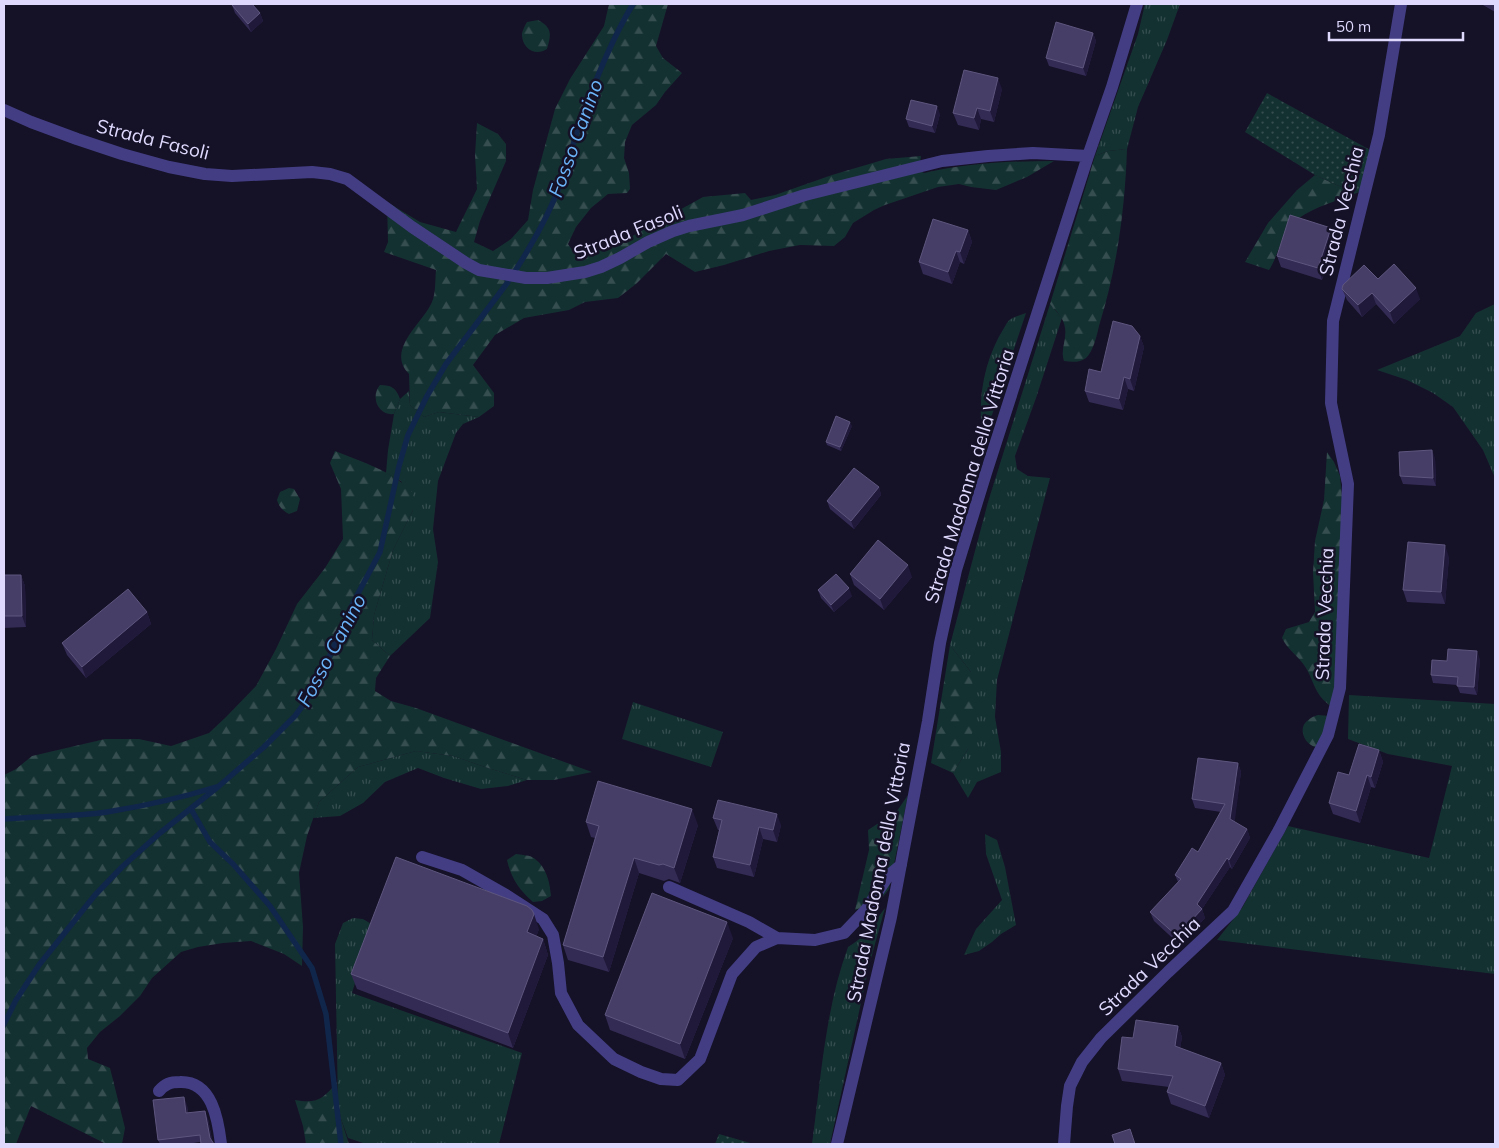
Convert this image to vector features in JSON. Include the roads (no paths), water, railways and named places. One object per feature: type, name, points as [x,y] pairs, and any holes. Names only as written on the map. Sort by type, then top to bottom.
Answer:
[{"type":"street","name":"Strada Madonna della Vittoria","points":[[837,1144],[876,982],[901,865],[928,721],[940,643],[956,570],[1088,156],[1115,78],[1137,4]]},
{"type":"street","name":"Strada Vecchia","points":[[1064,1144],[1070,1086],[1082,1062],[1101,1038],[1233,911],[1279,830],[1328,735],[1340,688],[1348,484],[1331,403],[1333,322],[1379,135],[1401,4]]},
{"type":"street","name":"Strada Fasoli","points":[[4,110],[77,139],[169,167],[205,174],[232,176],[312,172],[330,174],[346,179],[466,263],[479,270],[526,278],[547,278],[585,272],[601,267],[673,231],[689,226],[742,215],[805,195],[942,161],[1033,153],[1088,156]]},
{"type":"street","points":[[422,857],[462,870],[543,919],[553,934],[562,993],[578,1025],[614,1059],[660,1079],[678,1080],[700,1059],[732,974],[756,946],[778,938],[816,940],[844,933],[866,910],[888,876],[901,865]]},
{"type":"street","points":[[669,887],[749,922],[778,938]]},
{"type":"street","points":[[159,1091],[165,1084],[172,1082],[186,1082],[200,1088],[210,1100],[218,1120],[221,1144]]},
{"type":"waterway","name":"Fosso Canino","points":[[515,271],[547,216],[562,180],[579,126],[597,79],[617,33],[633,4]]},
{"type":"waterway","name":"Fosso Canino","points":[[4,1024],[16,1000],[39,965],[95,895],[122,867],[160,833],[264,747],[295,716],[315,689],[353,603],[380,552],[399,466],[408,435],[427,396],[446,364],[508,282]]},
{"type":"waterway","points":[[4,819],[107,812],[189,795],[216,787]]},
{"type":"waterway","points":[[191,809],[210,842],[233,864],[270,906],[312,968],[326,1014],[341,1144]]}]
